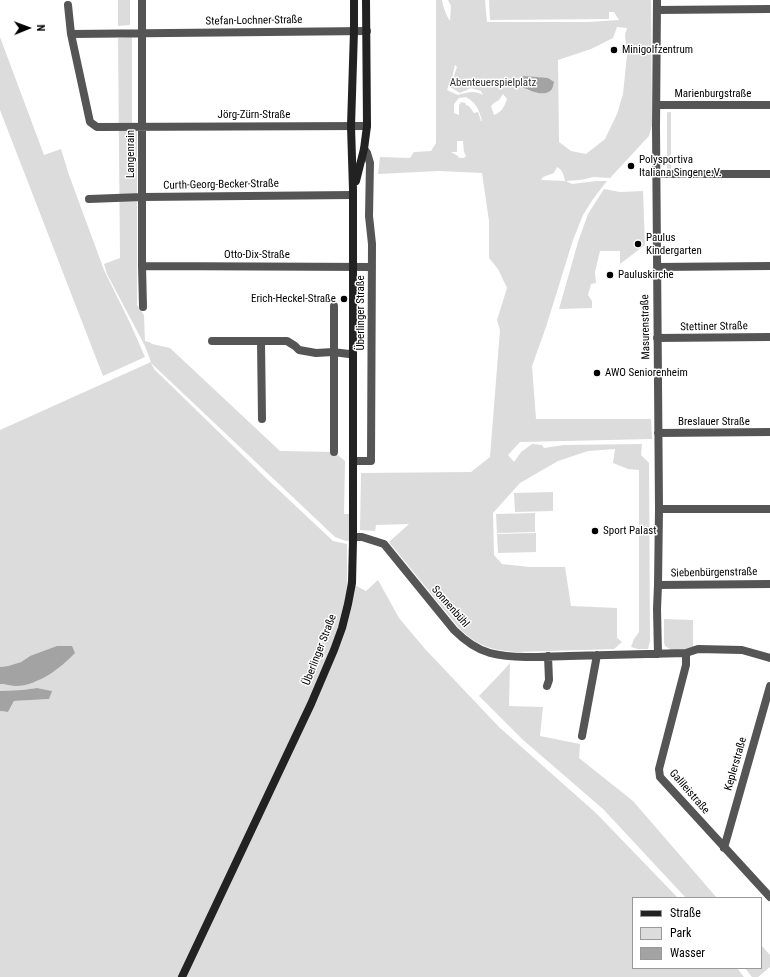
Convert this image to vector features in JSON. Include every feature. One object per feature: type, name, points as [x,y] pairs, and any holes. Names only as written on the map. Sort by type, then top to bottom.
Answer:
[{"type":"street","name":"Langenrain","points":[[142,0],[142,266],[144,307]]},
{"type":"street","name":"Überlinger Straße","points":[[182,977],[311,704],[340,635],[348,604],[352,576],[353,537],[353,192],[351,126],[354,0]]},
{"type":"street","name":"Überlinger Straße","points":[[353,192],[364,149],[367,126],[366,0]]},
{"type":"street","name":"Masurenstraße","points":[[657,0],[656,174],[659,509],[657,609],[658,654]]},
{"type":"street","name":"Jörg-Zürn-Straße","points":[[68,5],[71,34],[90,122],[97,127],[367,126]]},
{"type":"street","points":[[657,10],[770,9]]},
{"type":"street","name":"Stefan-Lochner-Straße","points":[[71,34],[367,31]]},
{"type":"street","name":"Marienburgstraße","points":[[657,105],[770,105]]},
{"type":"street","name":"Überlinger Straße","points":[[353,460],[371,461],[372,244],[369,216],[370,163],[364,149]]},
{"type":"street","points":[[656,174],[770,174]]},
{"type":"street","name":"Curth-Georg-Becker-Straße","points":[[89,199],[353,192]]},
{"type":"street","name":"Otto-Dix-Straße","points":[[142,266],[372,267]]},
{"type":"street","points":[[657,267],[770,266]]},
{"type":"street","points":[[334,306],[334,452]]},
{"type":"street","name":"Stettiner Straße","points":[[658,338],[770,337]]},
{"type":"street","points":[[212,341],[288,341],[299,350],[316,353],[353,353]]},
{"type":"street","points":[[261,341],[262,419]]},
{"type":"street","name":"Breslauer Straße","points":[[658,433],[770,432]]},
{"type":"street","points":[[659,509],[770,509]]},
{"type":"street","name":"Sonnenbühl","points":[[353,537],[362,537],[384,544],[454,630],[465,641],[489,653],[508,656],[658,654],[686,653],[698,649],[742,650],[770,658]]},
{"type":"street","name":"Siebenbürgenstraße","points":[[658,585],[770,584]]},
{"type":"street","name":"Galileistraße","points":[[686,653],[686,666],[659,769],[660,777],[770,897]]},
{"type":"street","points":[[582,736],[596,655]]},
{"type":"street","points":[[547,686],[549,680],[548,656]]},
{"type":"street","name":"Keplerstraße","points":[[724,848],[770,686]]},
{"type":"green space","points":[[118,0],[130,0],[130,25],[118,26]]},
{"type":"green space","name":"Abenteuerspielplatz","points":[[436,0],[442,0],[450,21],[451,6],[448,0],[485,0],[487,22],[588,22],[619,20],[614,12],[609,12],[609,19],[490,20],[489,0],[651,0],[652,125],[649,136],[610,178],[594,177],[566,181],[572,184],[607,181],[583,215],[573,240],[546,327],[532,366],[536,419],[651,419],[652,439],[520,442],[508,455],[514,462],[521,452],[532,444],[542,445],[544,448],[564,445],[642,444],[641,455],[649,463],[650,641],[648,649],[631,647],[639,632],[639,470],[628,469],[613,463],[615,449],[588,451],[558,461],[520,483],[493,513],[494,555],[502,564],[530,567],[565,567],[571,606],[617,608],[617,638],[622,642],[614,649],[516,652],[499,650],[478,643],[459,628],[389,542],[409,524],[376,525],[375,531],[360,530],[361,473],[471,472],[490,457],[500,330],[497,320],[507,288],[498,269],[489,258],[489,221],[482,173],[439,171],[378,174],[380,157],[410,158],[414,152],[431,151],[436,143]],"holes":[[[617,27],[627,28],[625,35],[627,55],[623,94],[617,114],[605,139],[586,154],[571,151],[559,142],[558,60],[591,49],[613,38]],[[455,65],[457,67],[450,87],[460,93],[471,88],[481,91],[483,95],[477,92],[458,95],[447,90]],[[523,76],[532,77],[546,93],[527,90]],[[503,94],[507,99],[502,109],[494,115],[491,106],[499,100]],[[466,97],[477,107],[482,121],[478,112],[474,113],[465,103],[461,102],[459,105],[459,115],[454,113],[454,104],[459,98]],[[457,141],[463,141],[466,156],[464,158],[459,158],[451,152],[457,152]],[[557,167],[562,172],[565,181],[541,180],[543,177],[554,173]]]},
{"type":"green space","points":[[0,37],[44,155],[61,149],[104,270],[145,357],[103,376],[0,110]]},
{"type":"green space","points":[[132,37],[132,126],[137,127],[137,305],[144,315],[145,341],[170,348],[280,451],[334,452],[345,461],[344,514],[350,514],[349,541],[335,537],[151,363],[154,369],[333,541],[347,544],[347,581],[366,591],[378,580],[399,618],[426,650],[499,727],[596,813],[677,897],[632,897],[632,969],[738,969],[744,977],[0,977],[0,711],[8,712],[14,701],[49,699],[51,691],[37,688],[0,691],[0,684],[15,686],[37,681],[49,674],[70,658],[74,653],[30,656],[21,662],[0,667],[0,430],[151,362],[145,346],[107,274],[104,264],[120,258],[118,38]]},
{"type":"green space","points":[[668,112],[671,112],[671,169],[667,169]]},
{"type":"green space","points":[[604,189],[620,192],[643,191],[645,245],[620,264],[620,251],[600,251],[595,272],[596,283],[591,284],[588,295],[592,301],[592,308],[559,309],[578,242],[588,214]]},
{"type":"green space","points":[[553,492],[553,511],[515,512],[514,493]]},
{"type":"green space","points":[[535,513],[535,532],[497,533],[496,514]]},
{"type":"green space","points":[[536,533],[536,552],[498,553],[497,534]]},
{"type":"green space","points":[[664,619],[693,620],[693,647],[680,651],[670,651],[664,643]]},
{"type":"green space","points":[[510,663],[509,706],[543,707],[540,736],[580,744],[579,758],[633,801],[716,897],[685,897],[603,809],[522,739],[479,696]]},
{"type":"green space","points":[[762,946],[770,955],[770,967],[758,977],[752,977],[746,969],[762,969]]},
{"type":"water","points":[[523,76],[548,78],[554,82],[550,91],[547,93],[539,93],[521,86],[519,80]]},
{"type":"water","points":[[57,646],[72,646],[75,653],[56,670],[40,680],[24,685],[16,686],[0,684],[0,667],[21,662],[30,656]]},
{"type":"water","points":[[37,688],[52,691],[49,699],[14,701],[8,712],[0,711],[0,691]]},
{"type":"place","name":"Minigolfzentrum","points":[[614,50]]},
{"type":"place","name":"Polysportiva Italiana Singen e.V.","points":[[631,166]]},
{"type":"place","name":"Paulus Kindergarten","points":[[638,244]]},
{"type":"place","name":"Pauluskirche","points":[[610,275]]},
{"type":"place","name":"Erich-Heckel-Straße","points":[[344,299]]},
{"type":"place","name":"AWO Seniorenheim","points":[[597,373]]},
{"type":"place","name":"Sport Palast","points":[[595,531]]}]
